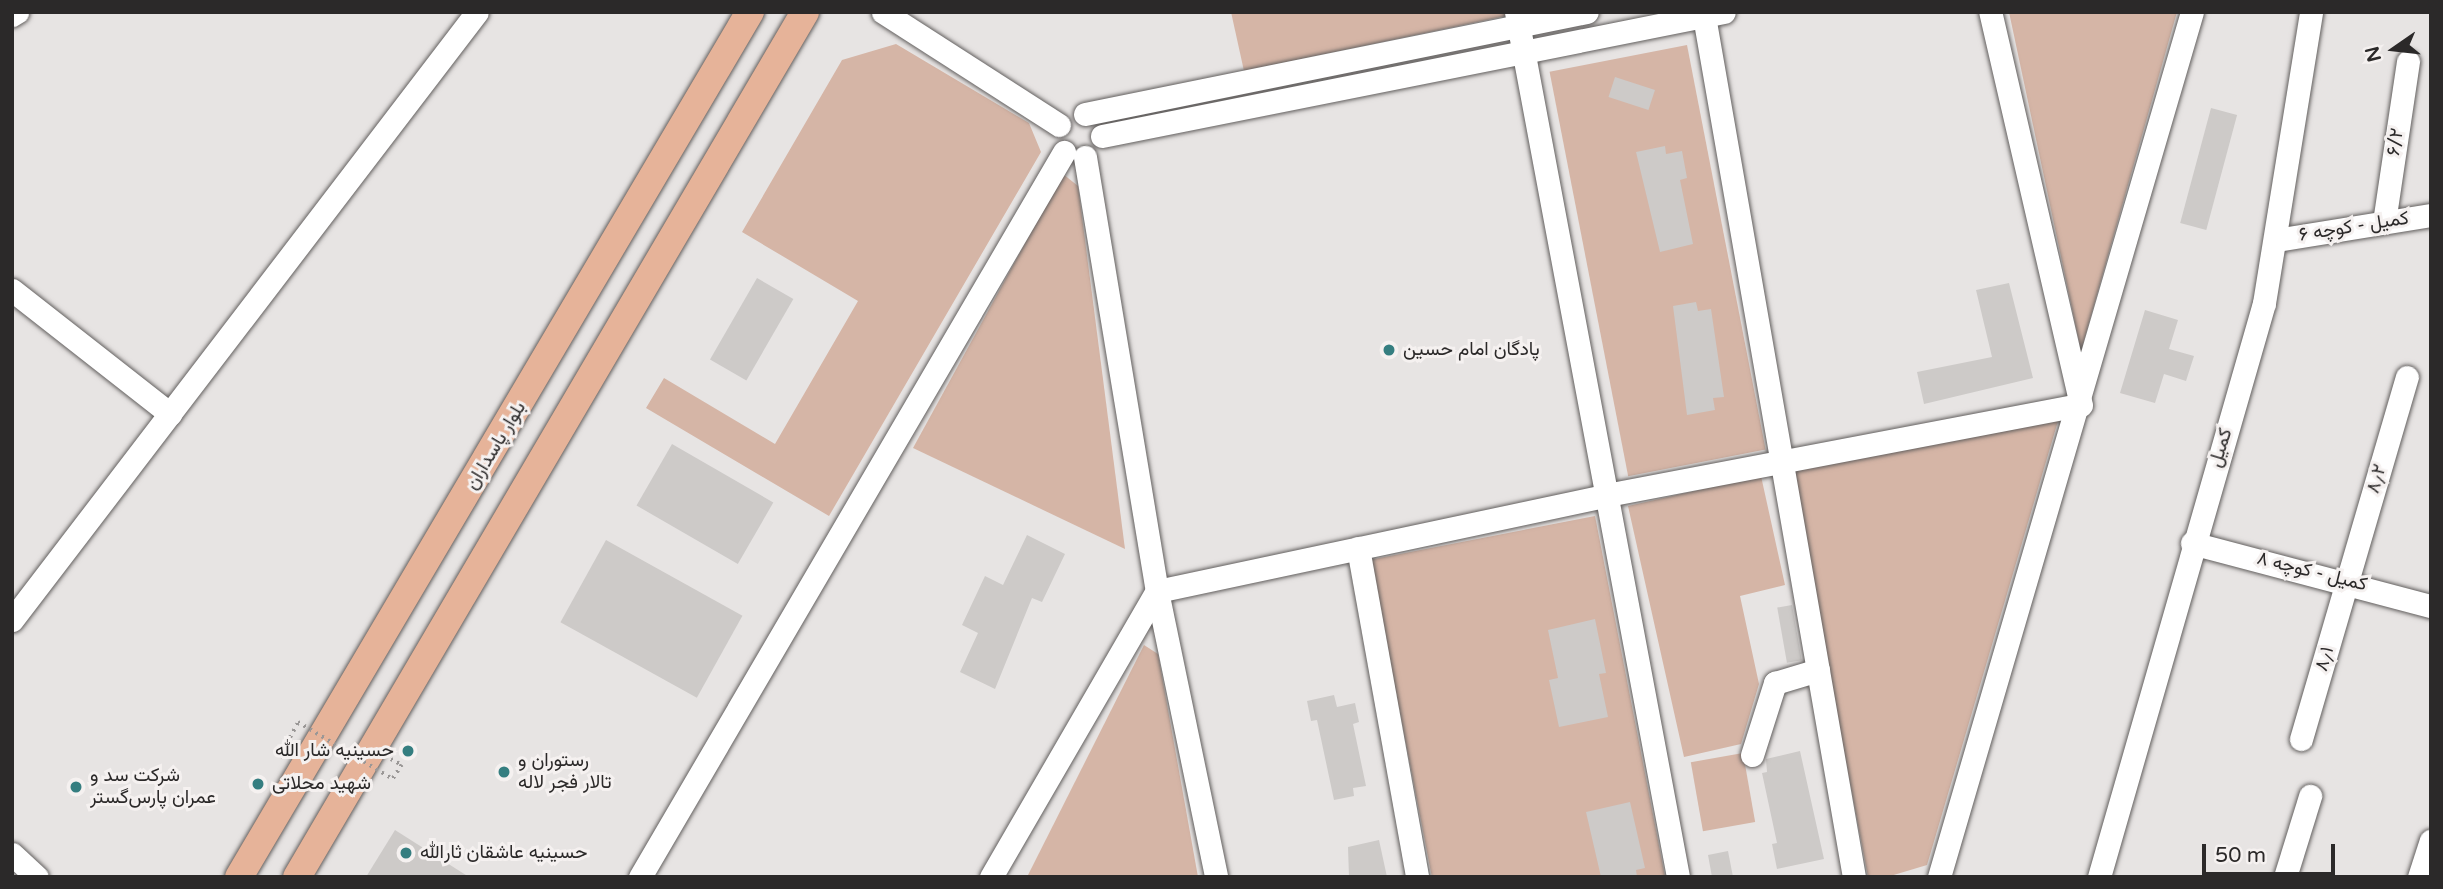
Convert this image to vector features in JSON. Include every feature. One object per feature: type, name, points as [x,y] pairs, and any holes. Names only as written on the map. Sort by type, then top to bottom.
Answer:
[{"type":"main road","name":"بلوار پاسداران","points":[[239,877],[512,420],[750,12]]},
{"type":"main road","points":[[297,877],[550,442],[805,12]]},
{"type":"main road","points":[[512,420],[550,442]]},
{"type":"street","points":[[12,620],[20,595],[170,414],[477,12]]},
{"type":"street","points":[[883,12],[1059,125]]},
{"type":"street","points":[[1216,877],[1157,591],[1074,155],[1057,139],[1059,125],[1070,115],[1085,114],[1517,19],[1587,12]]},
{"type":"street","points":[[1990,12],[2081,405]]},
{"type":"street","points":[[1939,877],[2081,405],[2192,12]]},
{"type":"street","name":"کمیل","points":[[2099,877],[2192,543],[2264,303],[2311,12]]},
{"type":"street","points":[[1101,136],[1714,14],[1781,462],[1854,877]]},
{"type":"street","points":[[1517,19],[1678,877]]},
{"type":"street","name":"۶/۲","points":[[2384,222],[2408,62]]},
{"type":"street","points":[[639,877],[1074,155],[1097,149],[1101,136],[1097,122],[1085,114]]},
{"type":"street","name":"کمیل - کوچه ۶","points":[[2276,240],[2431,215]]},
{"type":"street","points":[[12,290],[170,414]]},
{"type":"street","name":"۸٫۲","points":[[2348,580],[2407,377]]},
{"type":"street","points":[[991,877],[1157,591],[1607,495],[2081,405]]},
{"type":"street","name":"کمیل - کوچه ۸","points":[[2192,543],[2348,580],[2431,606]]},
{"type":"street","points":[[1358,548],[1417,877]]},
{"type":"street","name":"۸٫۱","points":[[2301,738],[2348,580]]},
{"type":"street","points":[[1752,755],[1774,683],[1818,670]]},
{"type":"street","points":[[2285,877],[2310,796]]},
{"type":"street","points":[[2419,877],[2431,841]]},
{"type":"street","points":[[12,854],[37,877]]},
{"type":"path","points":[[280,756],[298,722],[393,779],[402,765]]},
{"type":"shaded area","points":[[1231,12],[1505,12],[1506,16],[1244,71]]},
{"type":"shaded area","points":[[2009,12],[2177,12],[2081,351]]},
{"type":"shaded area","points":[[896,44],[1029,123],[1041,152],[829,516],[646,408],[664,378],[775,444],[858,301],[742,232],[842,60]]},
{"type":"shaded area","points":[[1687,45],[1766,449],[1628,476],[1550,72]]},
{"type":"shaded area","points":[[1063,174],[1078,186],[1125,549],[913,448]]},
{"type":"shaded area","points":[[2058,421],[1927,865],[1887,877],[1868,877],[1790,469]]},
{"type":"shaded area","points":[[1761,476],[1785,585],[1740,596],[1759,684],[1741,744],[1684,757],[1628,506]]},
{"type":"shaded area","points":[[1595,516],[1665,877],[1432,877],[1370,560]]},
{"type":"shaded area","points":[[1144,645],[1158,654],[1198,877],[1027,877]]},
{"type":"shaded area","points":[[1743,753],[1755,822],[1703,831],[1691,762]]},
{"type":"building","points":[[1615,77],[1655,90],[1648,110],[1609,97]]},
{"type":"building","points":[[2211,108],[2237,115],[2206,230],[2180,223]]},
{"type":"building","points":[[1665,146],[1666,154],[1682,151],[1687,178],[1680,180],[1693,244],[1660,252],[1636,152]]},
{"type":"building","points":[[757,278],[793,299],[746,380],[710,359]]},
{"type":"building","points":[[2009,283],[2033,378],[1924,404],[1917,372],[1992,357],[1976,290]]},
{"type":"building","points":[[1696,302],[1698,311],[1711,309],[1724,397],[1713,398],[1715,410],[1687,415],[1673,306]]},
{"type":"building","points":[[2145,310],[2178,320],[2169,349],[2194,356],[2186,381],[2164,374],[2155,403],[2120,393]]},
{"type":"building","points":[[672,444],[773,503],[738,564],[636,505]]},
{"type":"building","points":[[1027,535],[1065,554],[1042,602],[1032,598],[995,689],[960,672],[978,633],[962,625],[985,576],[1003,585]]},
{"type":"building","points":[[606,540],[742,616],[697,698],[560,622]]},
{"type":"building","points":[[1792,605],[1802,660],[1787,663],[1777,608]]},
{"type":"building","points":[[1595,619],[1606,673],[1599,674],[1608,717],[1559,727],[1549,680],[1558,678],[1548,630]]},
{"type":"building","points":[[1334,695],[1337,707],[1355,703],[1359,722],[1353,724],[1366,786],[1353,788],[1354,796],[1334,800],[1317,720],[1311,721],[1307,701]]},
{"type":"building","points":[[1800,751],[1824,859],[1777,869],[1772,844],[1777,843],[1762,773],[1767,772],[1766,759]]},
{"type":"building","points":[[1630,802],[1645,868],[1636,870],[1637,877],[1601,877],[1586,812]]},
{"type":"building","name":"حسینیه عاشقان ثارالله","points":[[395,830],[469,877],[366,877]]},
{"type":"building","points":[[1379,840],[1387,877],[1349,877],[1348,847]]},
{"type":"building","points":[[1728,851],[1733,877],[1712,877],[1708,855]]},
{"type":"place","name":"پادگان امام حسین","points":[[1389,350]]},
{"type":"place","name":"حسینیه شار الله","points":[[408,751]]},
{"type":"place","name":"رستوران و تالار فجر لاله","points":[[504,772]]},
{"type":"place","name":"شهید محلاتی","points":[[258,784]]},
{"type":"place","name":"شرکت سد و عمران پارس‌گستر","points":[[76,787]]},
{"type":"place","name":"حسینیه عاشقان ثارالله","points":[[406,853]]}]
